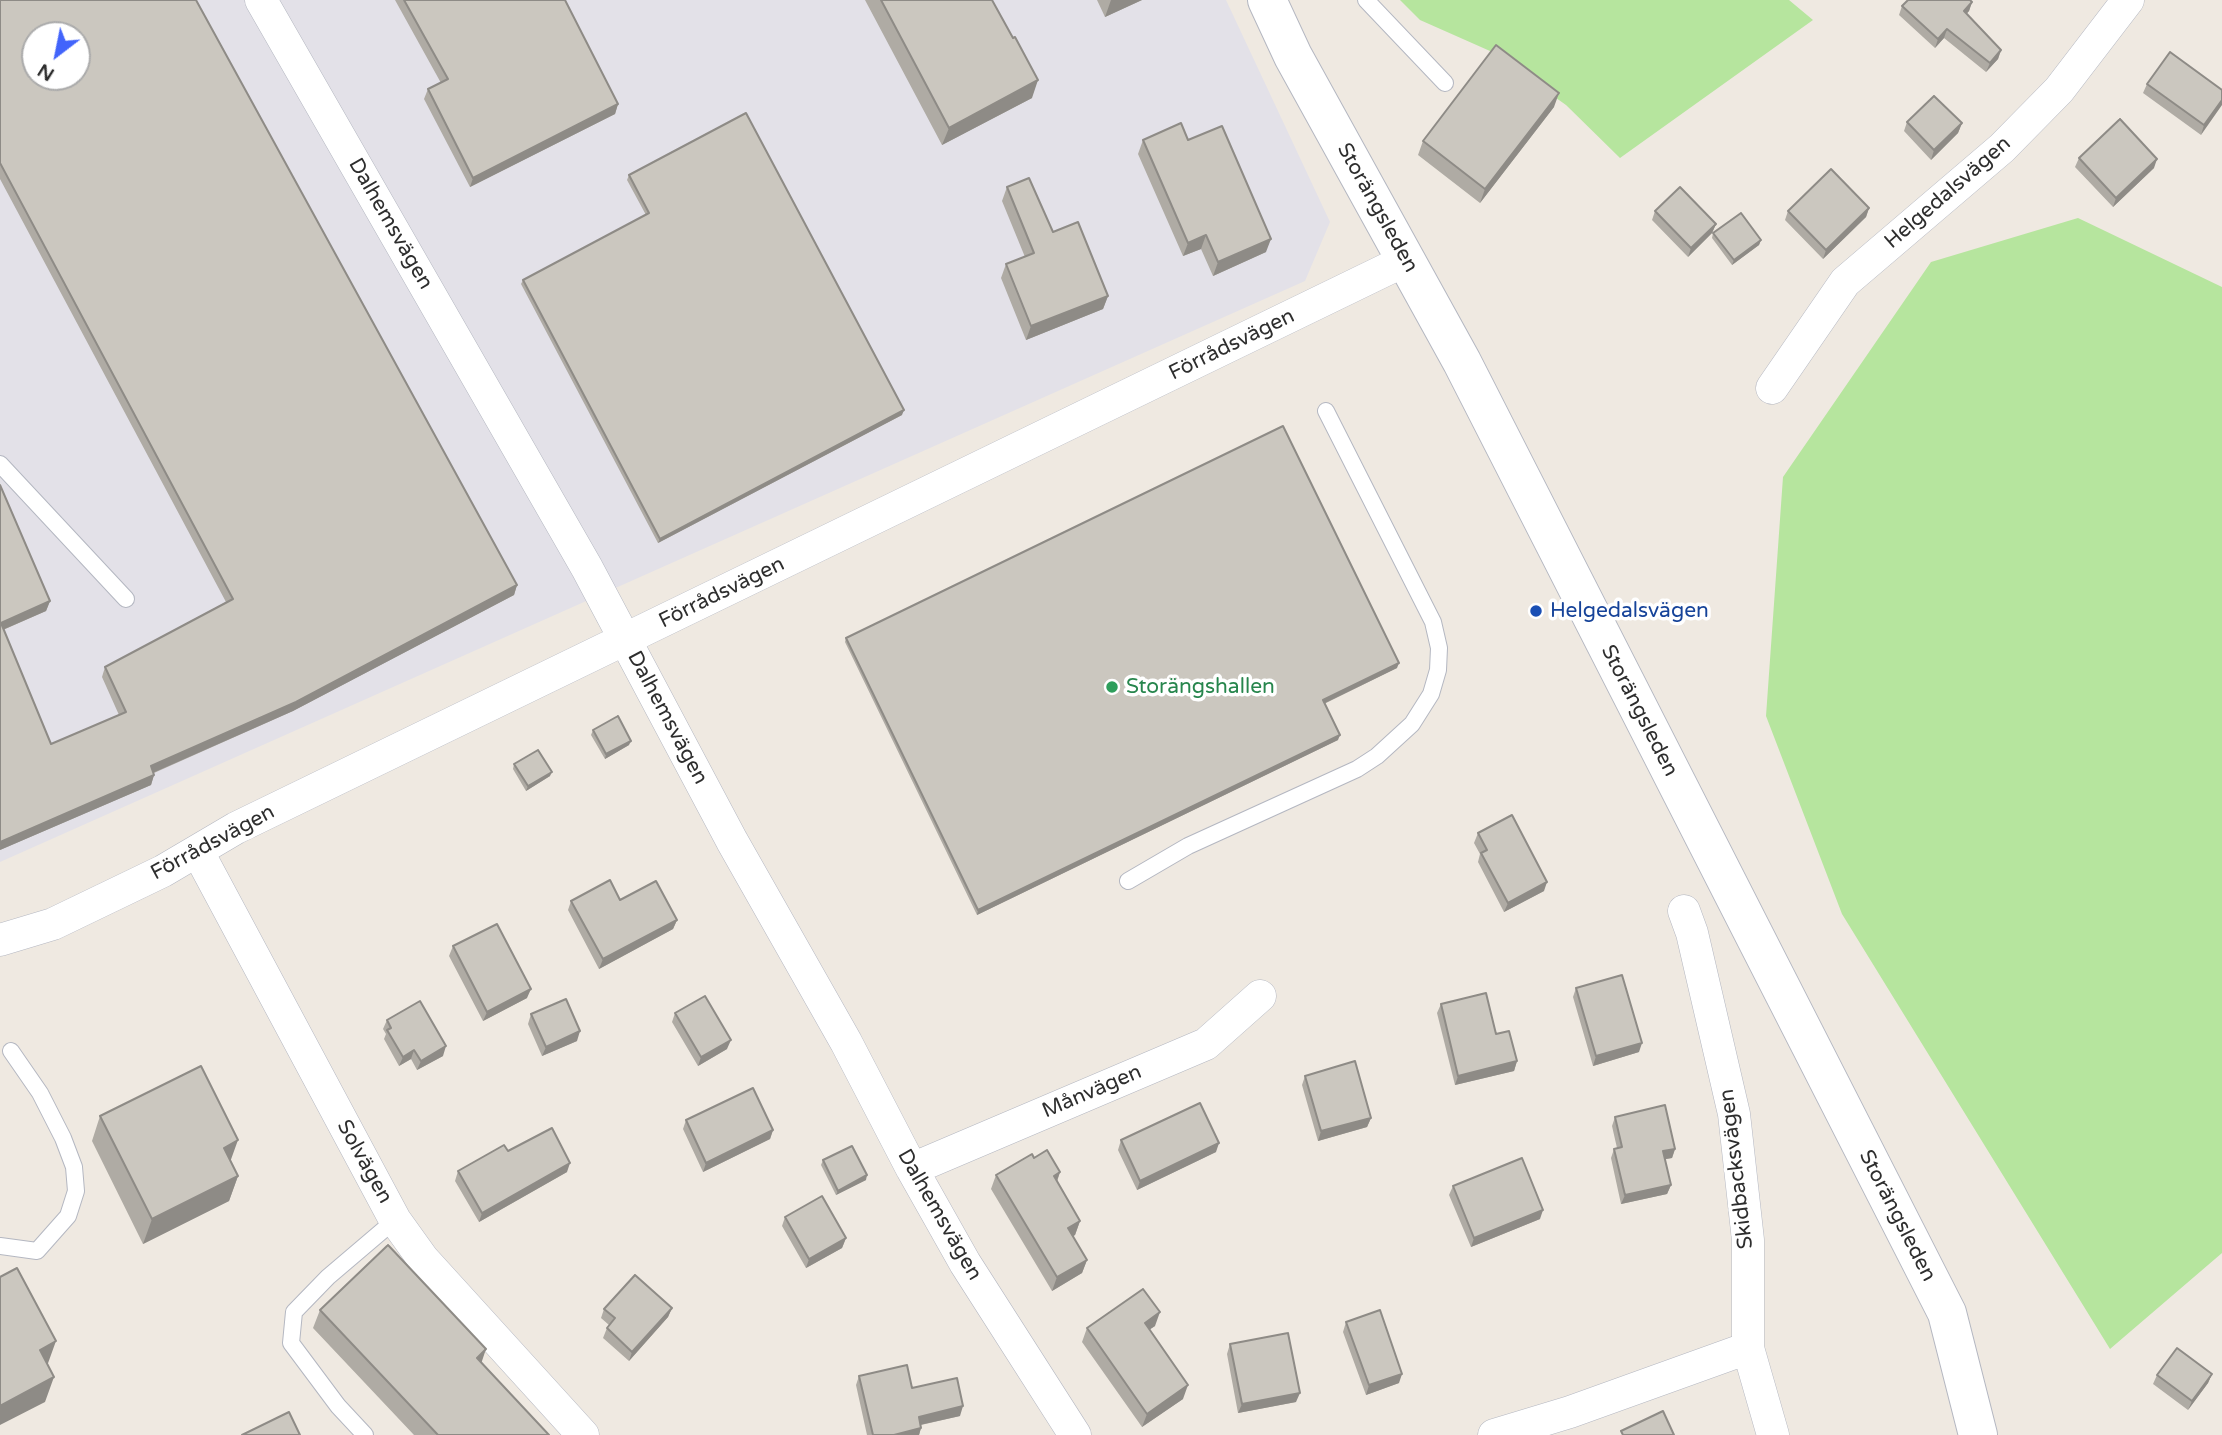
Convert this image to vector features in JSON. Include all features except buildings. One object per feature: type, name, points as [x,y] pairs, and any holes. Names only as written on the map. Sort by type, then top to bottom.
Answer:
[{"type":"main road","name":"Storängsleden","points":[[1268,0],[1293,56],[1468,374],[1947,1313],[1979,1435]]},
{"type":"street","name":"Dalhemsvägen","points":[[261,0],[587,568],[732,841],[846,1042],[965,1263],[1075,1435]]},
{"type":"street","name":"Helgedalsvägen","points":[[1772,388],[1845,282],[2002,148],[2059,90],[2128,0]]},
{"type":"street","name":"Förrådsvägen","points":[[0,940],[53,924],[198,852],[236,828],[1406,260]]},
{"type":"street","name":"Solvägen","points":[[198,852],[395,1220],[423,1259],[583,1435]]},
{"type":"street","name":"Skidbacksvägen","points":[[1684,911],[1692,933],[1734,1114],[1748,1240],[1748,1348],[1773,1435]]},
{"type":"street","name":"Månvägen","points":[[912,1169],[1206,1044],[1260,996]]},
{"type":"street","points":[[1494,1435],[1570,1412],[1748,1348]]},
{"type":"lane","points":[[1366,0],[1446,83]]},
{"type":"lane","points":[[1128,881],[1188,846],[1357,769],[1377,756],[1412,724],[1431,694],[1438,670],[1439,648],[1433,622],[1326,411]]},
{"type":"lane","points":[[0,464],[126,599]]},
{"type":"lane","points":[[0,1246],[37,1251],[68,1216],[76,1191],[74,1167],[63,1138],[44,1100],[11,1051]]},
{"type":"lane","points":[[365,1435],[338,1406],[292,1343],[294,1312],[328,1277],[395,1220]]},
{"type":"shaded area","points":[[0,0],[1226,0],[1330,222],[1305,281],[0,862]]},
{"type":"green space","points":[[1400,0],[1789,0],[1813,20],[1620,158],[1566,105],[1490,51],[1420,20]]},
{"type":"green space","points":[[2078,218],[2222,287],[2222,1253],[2110,1349],[1842,914],[1766,716],[1783,477],[1931,262]]},
{"type":"place","name":"Helgedalsvägen","points":[[1536,611]]},
{"type":"place","name":"Storängshallen","points":[[1112,687]]}]
